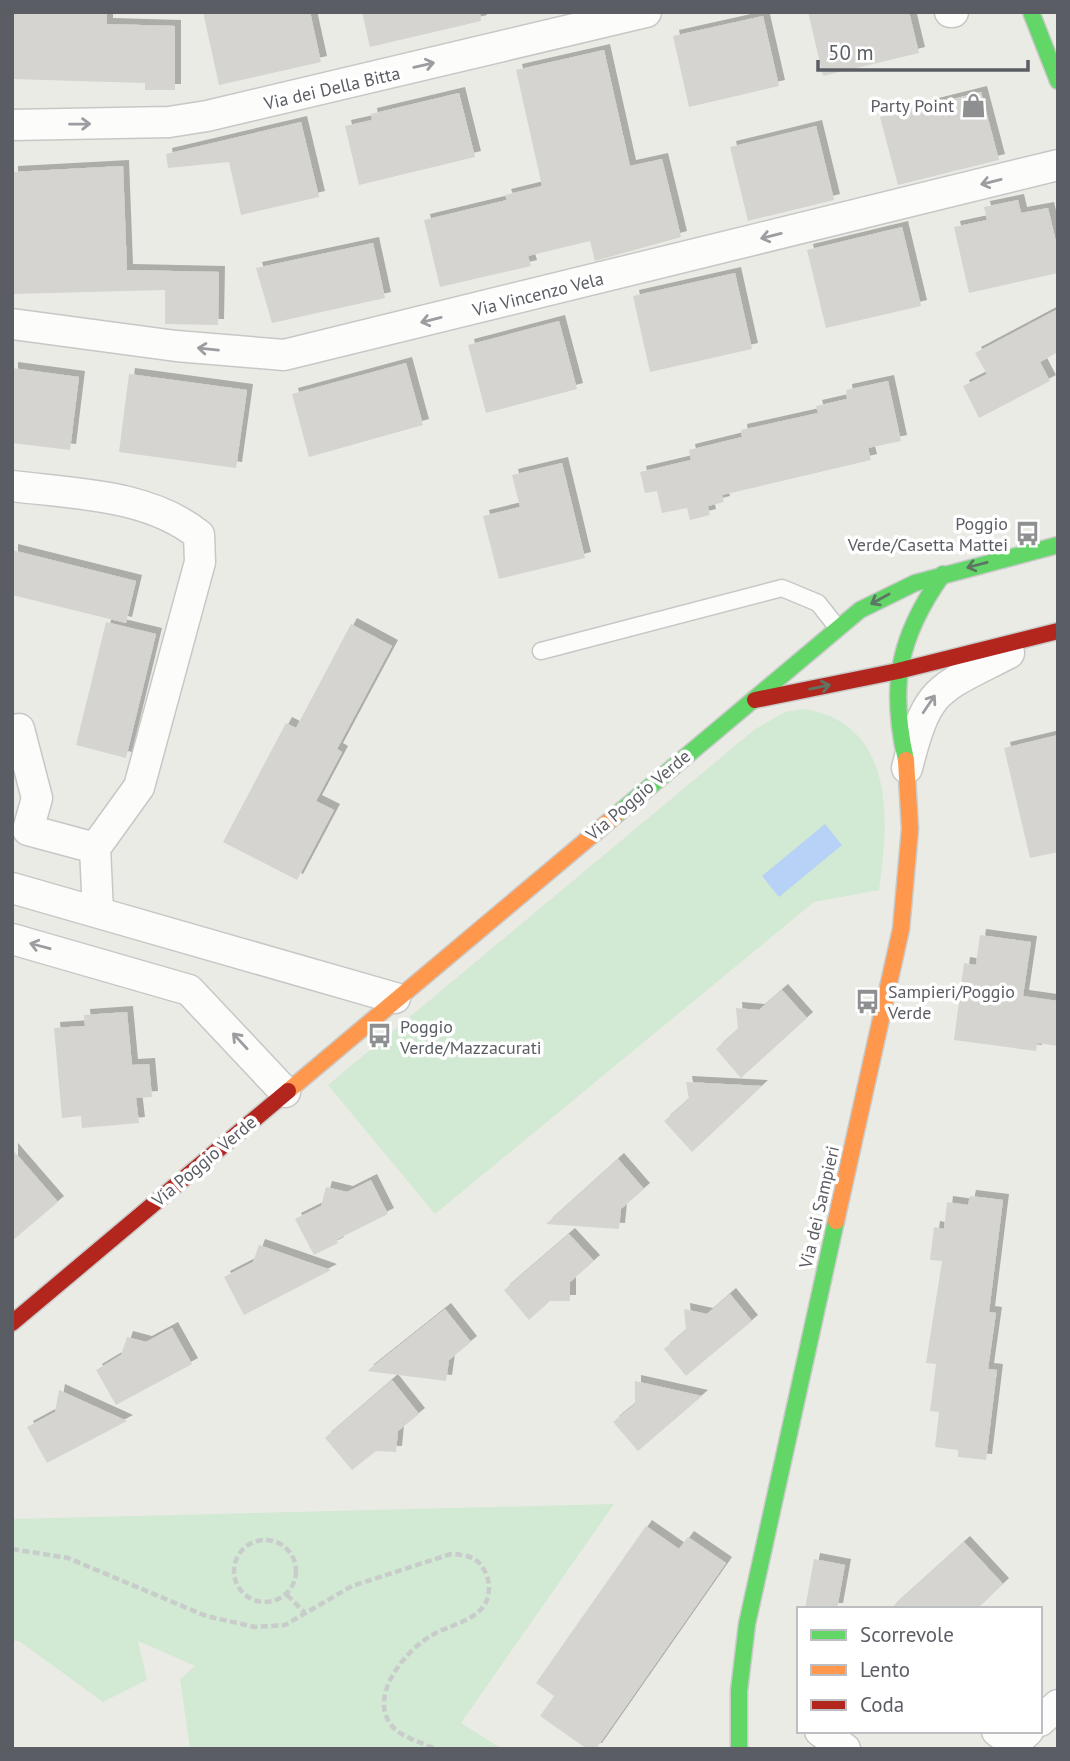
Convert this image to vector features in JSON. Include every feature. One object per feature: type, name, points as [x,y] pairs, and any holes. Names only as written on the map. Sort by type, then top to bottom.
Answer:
[{"type":"street","name":"Via dei Della Bitta","points":[[12,125],[169,122],[206,116],[646,12]]},
{"type":"street","points":[[1031,12],[1058,80]]},
{"type":"street","name":"Via Vincenzo Vela","points":[[12,324],[176,346],[284,355],[1058,165]]},
{"type":"street","points":[[12,485],[133,502],[183,522],[200,536],[200,562],[139,787],[95,848],[98,912]]},
{"type":"street","name":"Via Poggio Verde","points":[[12,1323],[395,998],[753,701],[837,627],[891,592],[943,574],[1058,545]]},
{"type":"street","points":[[898,671],[914,617],[943,574]]},
{"type":"street","points":[[907,768],[922,716],[935,695],[952,683],[1048,635]]},
{"type":"street","name":"Via Poggio Verde","points":[[753,701],[898,671],[1048,635]]},
{"type":"street","name":"Via dei Sampieri","points":[[739,1749],[739,1691],[747,1623],[901,929],[909,855],[907,768],[898,729],[898,671]]},
{"type":"street","points":[[19,729],[37,798],[28,830],[95,848]]},
{"type":"street","points":[[12,888],[395,998]]},
{"type":"street","points":[[12,939],[189,990],[285,1092]]},
{"type":"street","points":[[1042,1719],[1058,1705]]},
{"type":"street","points":[[823,1733],[845,1749]]},
{"type":"street","points":[[1000,1733],[1014,1744],[1026,1733]]},
{"type":"lane","points":[[541,651],[782,588],[818,603],[837,627]]},
{"type":"path","points":[[262,1540],[283,1546],[291,1554],[296,1575],[286,1595],[267,1603],[256,1602],[238,1589],[233,1568],[243,1549],[262,1540]]},
{"type":"path","points":[[12,1549],[68,1558],[206,1616],[255,1627],[285,1625],[352,1586],[451,1554],[467,1555],[479,1561],[488,1575],[486,1603],[480,1610],[433,1634],[414,1649],[388,1684],[383,1700],[384,1713],[393,1728],[435,1749]]},
{"type":"path","points":[[286,1595],[304,1612]]},
{"type":"green space","points":[[805,709],[835,718],[856,734],[871,755],[880,779],[884,806],[879,890],[814,902],[435,1214],[328,1085],[754,730],[785,712]]},
{"type":"green space","points":[[614,1504],[461,1723],[502,1749],[190,1749],[180,1679],[195,1666],[138,1641],[147,1680],[103,1702],[19,1641],[12,1641],[12,1519]]},
{"type":"water","points":[[825,824],[842,845],[779,897],[762,876]]},
{"type":"building","points":[[12,12],[107,12],[107,24],[175,26],[175,90],[145,90],[145,83],[12,79]]},
{"type":"building","points":[[203,12],[310,12],[321,62],[219,85]]},
{"type":"building","points":[[362,12],[480,12],[481,21],[370,47]]},
{"type":"building","points":[[808,12],[909,12],[919,53],[823,76]]},
{"type":"building","points":[[763,16],[779,86],[689,107],[673,36]]},
{"type":"building","points":[[604,50],[630,166],[662,159],[681,237],[595,261],[590,241],[528,256],[531,266],[440,287],[424,220],[507,200],[505,195],[542,186],[516,70]]},
{"type":"building","points":[[981,92],[999,160],[898,185],[880,117]]},
{"type":"building","points":[[459,93],[475,157],[359,185],[345,126],[372,120],[371,114]]},
{"type":"building","points":[[301,122],[319,197],[241,215],[229,162],[168,168],[166,154]]},
{"type":"building","points":[[816,126],[834,200],[748,221],[730,147]]},
{"type":"building","points":[[123,166],[127,270],[219,272],[218,325],[165,324],[165,290],[12,294],[12,172]]},
{"type":"building","points":[[1018,200],[1021,213],[1048,208],[1058,250],[1058,273],[969,293],[954,227],[987,220],[984,207]]},
{"type":"building","points":[[902,227],[921,306],[826,328],[807,250]]},
{"type":"building","points":[[373,243],[385,298],[272,323],[256,268]]},
{"type":"building","points":[[735,273],[752,349],[650,372],[633,296]]},
{"type":"building","points":[[1058,309],[1058,352],[1040,362],[1050,381],[979,418],[963,386],[987,374],[975,353]]},
{"type":"building","points":[[559,321],[577,389],[486,413],[468,345]]},
{"type":"building","points":[[406,363],[423,425],[309,457],[292,394]]},
{"type":"building","points":[[12,368],[79,377],[70,450],[12,443]]},
{"type":"building","points":[[129,374],[247,390],[236,468],[119,452]]},
{"type":"building","points":[[888,381],[901,441],[868,448],[871,460],[722,495],[724,502],[708,506],[710,515],[690,520],[687,508],[662,513],[657,491],[645,493],[640,472],[691,460],[689,450],[742,437],[741,430],[818,413],[816,406],[847,399],[846,390]]},
{"type":"building","points":[[562,463],[585,558],[499,579],[483,516],[520,507],[512,475]]},
{"type":"building","points":[[12,550],[136,581],[126,623],[12,595]]},
{"type":"building","points":[[106,622],[156,634],[126,758],[76,745]]},
{"type":"building","points":[[351,624],[392,646],[337,749],[342,752],[316,801],[334,810],[297,880],[223,842],[286,723],[296,728]]},
{"type":"building","points":[[1058,735],[1058,852],[1030,858],[1004,748]]},
{"type":"building","points":[[980,935],[1031,942],[1023,996],[1058,1001],[1058,1046],[1037,1043],[1036,1051],[954,1040],[964,963],[976,965]]},
{"type":"building","points":[[782,990],[807,1018],[741,1078],[716,1049],[738,1029],[736,1008],[759,1010]]},
{"type":"building","points":[[127,1012],[132,1065],[149,1064],[152,1097],[136,1098],[139,1123],[82,1128],[81,1116],[62,1118],[54,1028],[85,1026],[84,1015]]},
{"type":"building","points":[[686,1082],[762,1086],[692,1152],[664,1121],[689,1099]]},
{"type":"building","points":[[12,1149],[58,1202],[12,1241]]},
{"type":"building","points":[[618,1159],[644,1189],[621,1209],[619,1229],[546,1224]]},
{"type":"building","points":[[371,1180],[388,1214],[336,1240],[338,1243],[314,1255],[295,1219],[321,1206],[326,1187],[347,1192]]},
{"type":"building","points":[[970,1196],[1003,1200],[989,1312],[996,1313],[988,1369],[997,1370],[986,1460],[958,1457],[958,1450],[935,1447],[939,1412],[930,1411],[936,1364],[926,1363],[942,1261],[930,1260],[934,1227],[944,1229],[947,1202],[968,1205]]},
{"type":"building","points":[[569,1234],[594,1261],[570,1282],[570,1301],[550,1301],[529,1320],[504,1290]]},
{"type":"building","points":[[259,1245],[331,1270],[244,1315],[224,1277],[253,1262]]},
{"type":"building","points":[[730,1294],[752,1321],[686,1376],[664,1349],[686,1330],[684,1309],[707,1314]]},
{"type":"building","points":[[445,1309],[471,1342],[449,1360],[446,1381],[367,1371]]},
{"type":"building","points":[[172,1328],[192,1364],[116,1405],[96,1370],[121,1355],[127,1337],[146,1342]]},
{"type":"building","points":[[392,1380],[419,1414],[398,1431],[396,1452],[376,1451],[352,1470],[325,1438]]},
{"type":"building","points":[[635,1381],[702,1396],[638,1451],[613,1422],[635,1404]]},
{"type":"building","points":[[59,1390],[127,1421],[47,1463],[27,1427],[55,1412]]},
{"type":"building","points":[[646,1526],[679,1549],[688,1537],[726,1563],[596,1749],[587,1749],[540,1716],[554,1696],[536,1683]]},
{"type":"building","points":[[964,1542],[1003,1584],[979,1607],[892,1607]]},
{"type":"building","points":[[814,1559],[845,1565],[837,1607],[805,1607]]},
{"type":"traffic: fast","points":[[1031,12],[1058,81]]},
{"type":"traffic: fast","points":[[615,816],[860,610],[915,583],[1058,545]]},
{"type":"traffic: fast","points":[[906,760],[898,709],[901,663],[916,619],[943,574]]},
{"type":"traffic: fast","points":[[739,1749],[739,1691],[747,1624],[836,1221]]},
{"type":"traffic: slow","points":[[836,1221],[901,929],[910,829],[906,760]]},
{"type":"traffic: slow","points":[[288,1091],[615,816]]},
{"type":"traffic: jam","points":[[755,700],[898,671],[1058,631]]},
{"type":"traffic: jam","points":[[12,1323],[288,1091]]},
{"type":"place","name":"Party Point","points":[[974,105]]},
{"type":"place","name":"Poggio Verde/Casetta Mattei","points":[[1028,533]]},
{"type":"place","name":"Sampieri/Poggio Verde","points":[[868,1001]]},
{"type":"place","name":"Poggio Verde/Mazzacurati","points":[[380,1036]]}]
